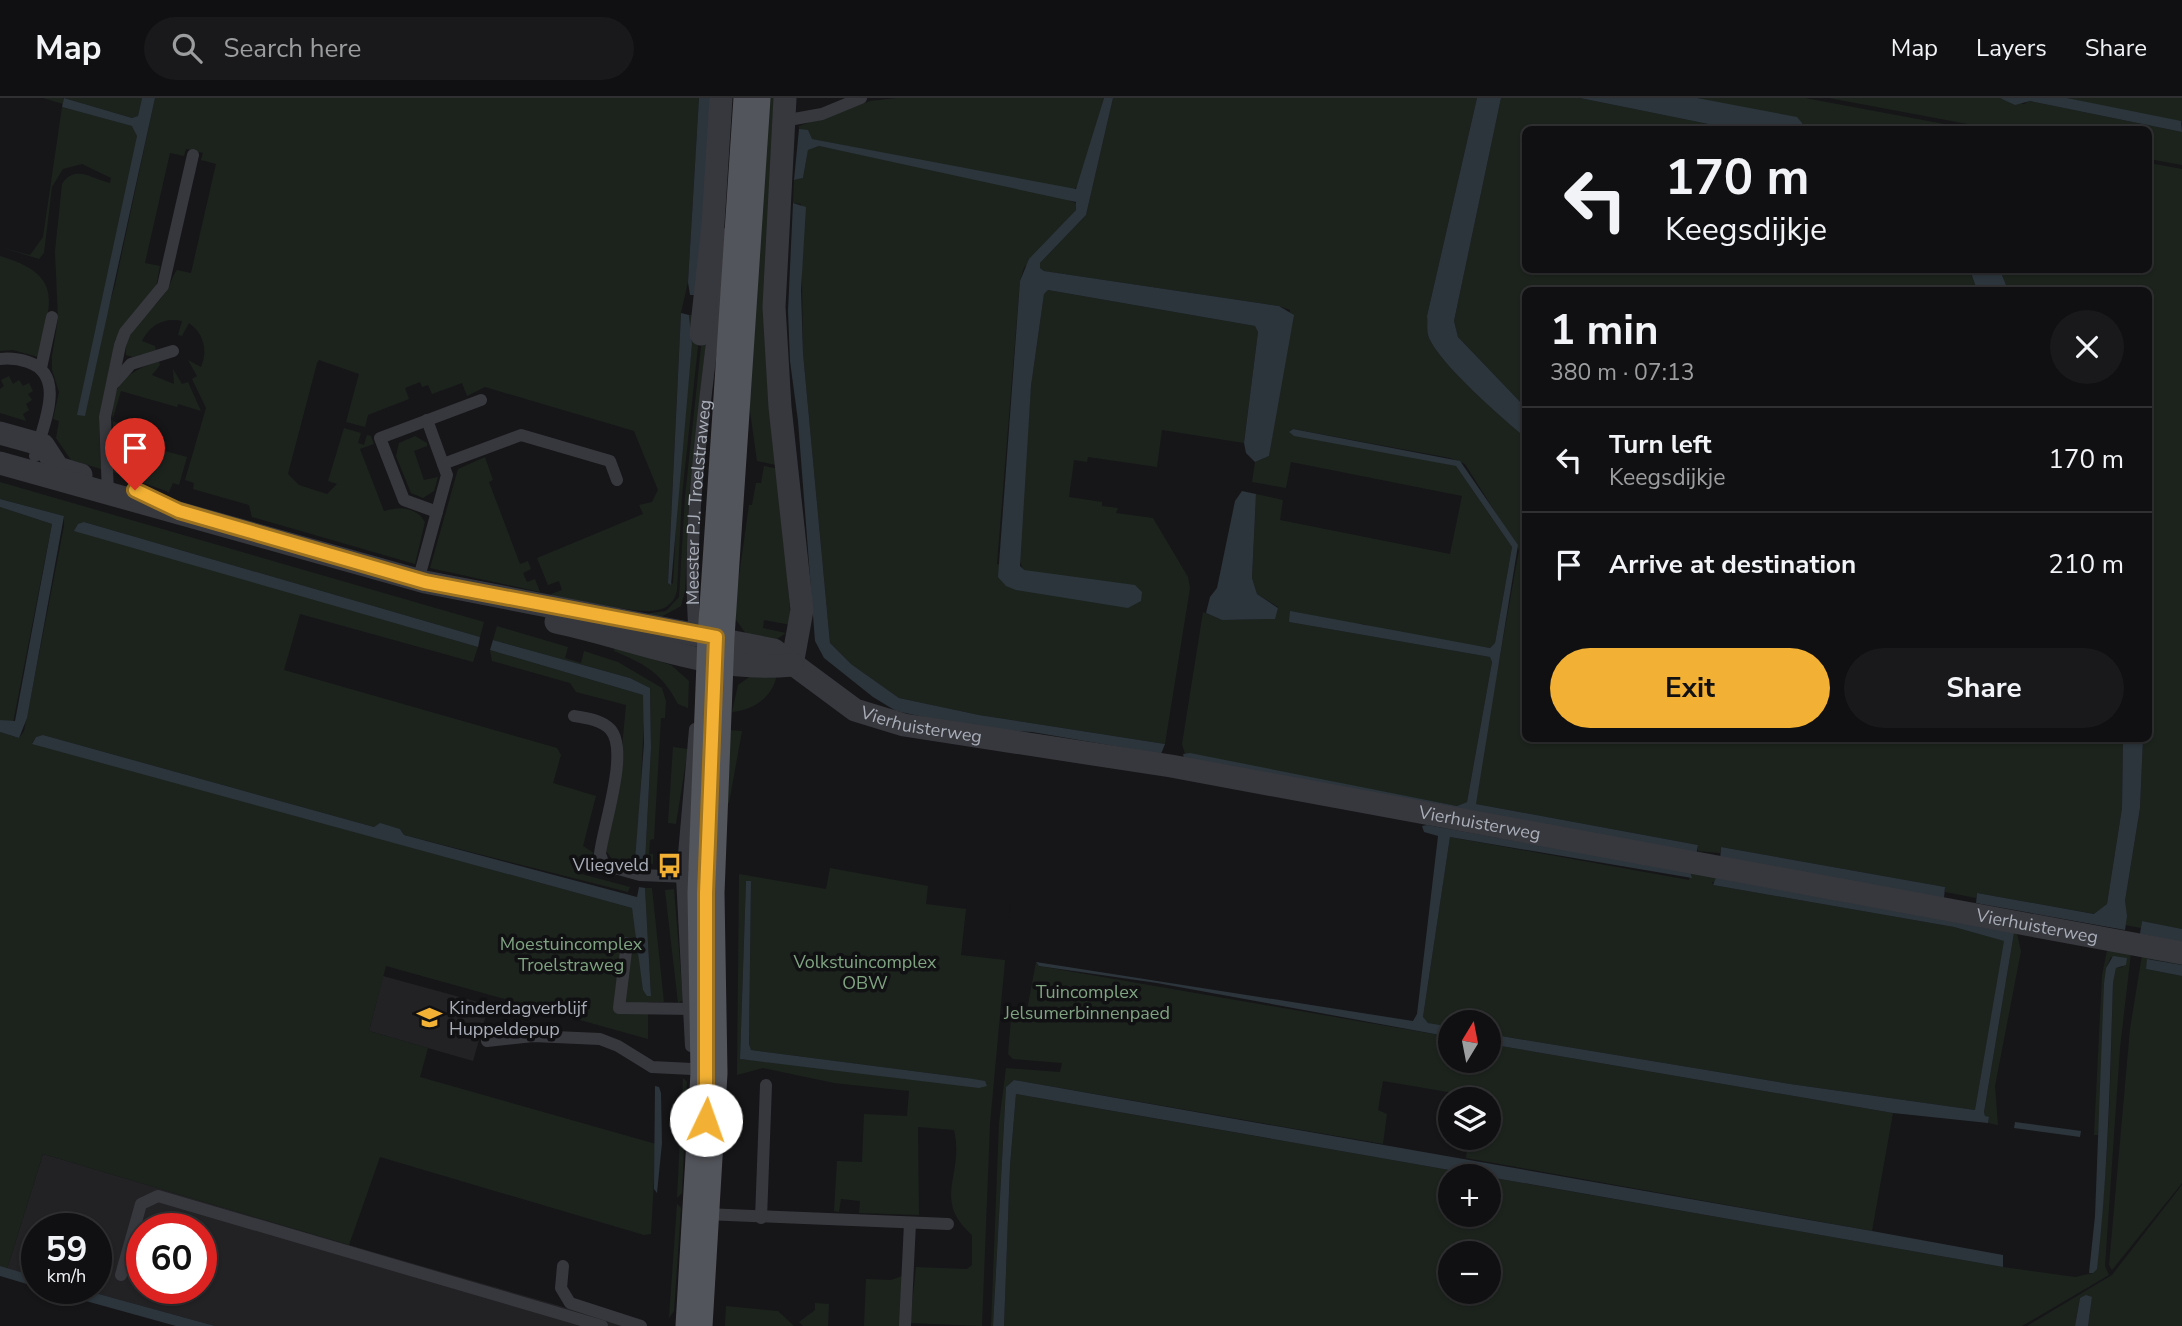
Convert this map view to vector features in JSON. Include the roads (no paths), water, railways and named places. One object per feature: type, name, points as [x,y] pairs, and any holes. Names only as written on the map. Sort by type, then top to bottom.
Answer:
[{"type":"main road","name":"Meester P.J. Troelstraweg","points":[[694,1326],[709,1073],[698,1009],[695,877],[704,653],[752,98]]},
{"type":"street","points":[[701,334],[721,98]]},
{"type":"street","points":[[0,433],[42,454],[58,468],[108,488],[422,582],[457,597],[769,667],[792,665],[802,610],[780,407],[774,307],[784,109]]},
{"type":"street","points":[[0,446],[42,454]]},
{"type":"street","points":[[0,463],[108,488]]},
{"type":"street","name":"Vierhuisterweg","points":[[792,665],[855,710],[904,725],[1171,766],[2182,953]]},
{"type":"lane","name":"Meester P.J. Troelstraweg","points":[[704,653],[690,580],[693,510],[722,252],[731,98]]},
{"type":"lane","points":[[784,109],[822,114],[861,98]]},
{"type":"lane","points":[[108,488],[108,448],[104,425],[122,338],[156,296],[166,279],[193,155]]},
{"type":"lane","points":[[42,454],[51,387],[41,368],[52,317]]},
{"type":"lane","points":[[111,387],[122,371],[131,364],[173,351]]},
{"type":"lane","points":[[0,359],[18,360],[41,368]]},
{"type":"lane","points":[[437,512],[404,500],[380,438],[481,400]]},
{"type":"lane","points":[[422,582],[447,475],[427,420]]},
{"type":"lane","points":[[443,464],[521,435],[610,461],[617,480]]},
{"type":"lane","points":[[575,716],[596,720],[609,728],[617,740],[615,778],[601,845],[601,861],[610,868],[640,875],[695,877]]},
{"type":"lane","name":"Meester P.J. Troelstraweg","points":[[695,877],[696,716]]},
{"type":"lane","points":[[627,943],[619,1008],[698,1009]]},
{"type":"lane","name":"Meester P.J. Troelstraweg","points":[[487,1041],[542,1036],[600,1039],[618,1046],[652,1067],[692,1074],[698,1009]]},
{"type":"lane","points":[[761,1218],[766,1085]]},
{"type":"lane","points":[[121,1275],[141,1204],[158,1196],[602,1326]]},
{"type":"lane","points":[[701,1214],[948,1224]]},
{"type":"lane","points":[[905,1326],[910,1223]]},
{"type":"lane","points":[[563,1266],[561,1288],[570,1303],[641,1326]]},
{"type":"place","name":"Vliegveld","points":[[669,865]]},
{"type":"place","name":"Kinderdagverblijf Huppeldepup","points":[[429,1018]]},
{"type":"park label","name":"Moestuincomplex Troelstraweg","points":[[571,954]]},
{"type":"park label","name":"Volkstuincomplex OBW","points":[[865,972]]},
{"type":"park label","name":"Tuincomplex Jelsumerbinnenpaed","points":[[1087,1002]]}]
